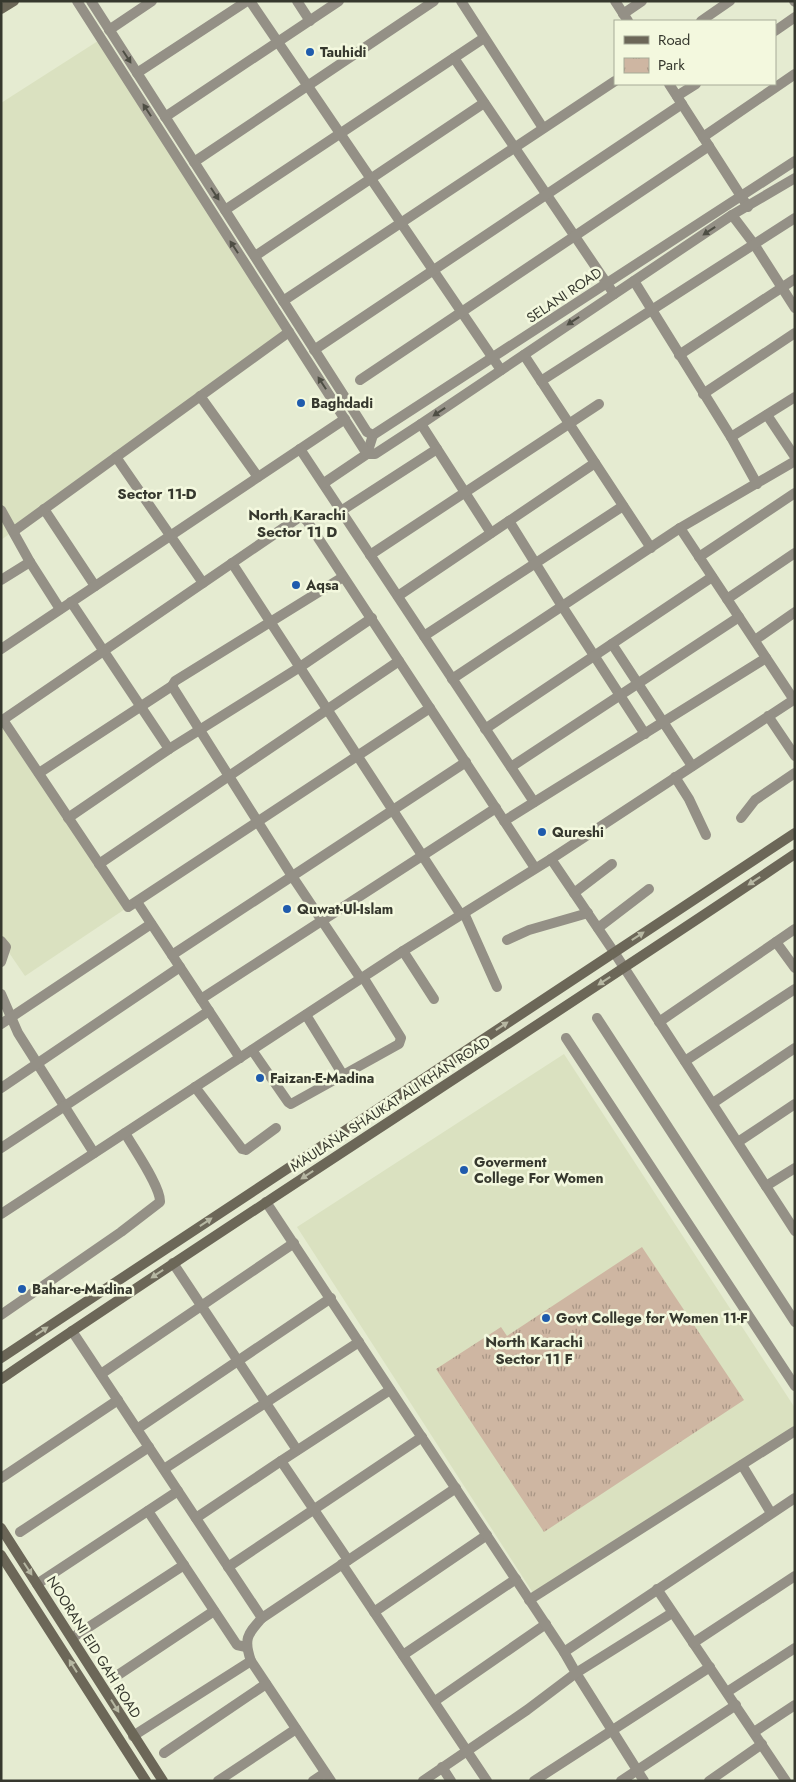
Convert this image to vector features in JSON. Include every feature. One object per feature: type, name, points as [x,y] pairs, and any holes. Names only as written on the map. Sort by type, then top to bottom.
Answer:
[{"type":"main road","points":[[1,9],[14,1]]},
{"type":"main road","name":"MAULANA SHAUKAT ALI KHAN ROAD","points":[[1,1358],[795,833]]},
{"type":"main road","name":"MAULANA SHAUKAT ALI KHAN ROAD","points":[[1,1379],[173,1263],[795,854]]},
{"type":"main road","name":"NOORANI EID GAH ROAD","points":[[1,1528],[163,1781]]},
{"type":"main road","name":"NOORANI EID GAH ROAD","points":[[1,1555],[146,1781]]},
{"type":"street","points":[[77,1],[367,454]]},
{"type":"street","points":[[91,1],[314,350],[368,432],[373,435],[367,454]]},
{"type":"street","points":[[109,30],[152,1]]},
{"type":"street","points":[[137,73],[248,1],[278,42],[501,370]]},
{"type":"street","points":[[297,1],[310,21]]},
{"type":"street","points":[[165,117],[339,1]]},
{"type":"street","points":[[194,162],[434,1]]},
{"type":"street","points":[[461,1],[544,128]]},
{"type":"street","points":[[614,1],[625,18],[642,1]]},
{"type":"street","points":[[702,20],[730,1]]},
{"type":"street","points":[[776,29],[795,17]]},
{"type":"street","points":[[225,210],[484,38]]},
{"type":"street","points":[[454,58],[614,294]]},
{"type":"street","points":[[703,137],[795,74]]},
{"type":"street","points":[[283,301],[614,82]]},
{"type":"street","points":[[669,85],[748,207]]},
{"type":"street","points":[[314,350],[547,195],[679,100],[695,85]]},
{"type":"street","points":[[255,256],[484,103]]},
{"type":"street","points":[[360,380],[709,146]]},
{"type":"street","name":"SELANI ROAD","points":[[373,435],[493,359],[606,283],[795,161]]},
{"type":"street","name":"SELANI ROAD","points":[[324,483],[367,454],[375,454],[732,215],[795,178]]},
{"type":"street","points":[[732,215],[754,244],[795,308]]},
{"type":"street","points":[[540,381],[795,218]]},
{"type":"street","points":[[679,354],[795,279]]},
{"type":"street","points":[[634,280],[731,437],[757,484]]},
{"type":"street","points":[[14,530],[289,332]]},
{"type":"street","points":[[704,394],[795,333]]},
{"type":"street","points":[[524,355],[651,548]]},
{"type":"street","points":[[200,396],[258,477]]},
{"type":"street","points":[[731,437],[795,397]]},
{"type":"street","points":[[370,554],[599,404]]},
{"type":"street","points":[[767,415],[795,457]]},
{"type":"street","points":[[1,648],[345,419]]},
{"type":"street","points":[[421,424],[491,533]]},
{"type":"street","points":[[300,449],[534,802]]},
{"type":"street","points":[[341,511],[438,449]]},
{"type":"street","points":[[116,457],[203,583]]},
{"type":"street","points":[[452,679],[680,528],[795,461]]},
{"type":"street","points":[[398,596],[595,463]]},
{"type":"street","points":[[699,557],[795,493]]},
{"type":"street","points":[[424,636],[623,506]]},
{"type":"street","points":[[44,509],[96,586]]},
{"type":"street","points":[[2,513],[60,609]]},
{"type":"street","points":[[430,708],[128,907],[2,721],[301,516],[307,521],[372,618],[535,868]]},
{"type":"street","points":[[509,521],[645,734]]},
{"type":"street","points":[[1,1214],[403,951],[551,859],[794,699],[680,528]]},
{"type":"street","points":[[727,599],[795,553]]},
{"type":"street","points":[[1,580],[30,562]]},
{"type":"street","points":[[232,563],[462,914],[497,987]]},
{"type":"street","points":[[39,773],[172,686],[175,681],[343,577]]},
{"type":"street","points":[[485,729],[712,577]]},
{"type":"street","points":[[71,602],[169,749]]},
{"type":"street","points":[[755,640],[795,612]]},
{"type":"street","points":[[511,767],[739,617]]},
{"type":"street","points":[[68,818],[169,749],[300,667],[372,618]]},
{"type":"street","points":[[612,644],[692,766]]},
{"type":"street","points":[[504,821],[766,658]]},
{"type":"street","points":[[99,864],[400,661]]},
{"type":"street","points":[[785,687],[795,681]]},
{"type":"street","points":[[172,686],[292,876],[402,1040],[399,1044],[294,1103],[289,1104],[252,1050]]},
{"type":"street","points":[[768,716],[795,756]]},
{"type":"street","points":[[172,955],[466,762]]},
{"type":"street","points":[[741,818],[755,800],[795,773]]},
{"type":"street","points":[[675,777],[689,799],[706,835]]},
{"type":"street","points":[[201,999],[496,808]]},
{"type":"street","points":[[551,859],[614,952],[795,1231]]},
{"type":"street","points":[[574,893],[612,864]]},
{"type":"street","points":[[598,928],[649,889]]},
{"type":"street","points":[[137,902],[240,1058]]},
{"type":"street","points":[[507,940],[529,930],[588,913]]},
{"type":"street","points":[[1,1024],[151,924]]},
{"type":"street","points":[[659,1022],[795,929]]},
{"type":"street","points":[[776,942],[795,968]]},
{"type":"street","points":[[1,962],[3,946]]},
{"type":"street","points":[[403,951],[434,999]]},
{"type":"street","points":[[1,1088],[180,968]]},
{"type":"street","points":[[685,1061],[795,989]]},
{"type":"street","points":[[1,994],[18,1033],[94,1153]]},
{"type":"street","points":[[1,1148],[209,1011]]},
{"type":"street","points":[[306,1014],[343,1075]]},
{"type":"street","points":[[597,1018],[795,1322]]},
{"type":"street","points":[[566,1038],[795,1386]]},
{"type":"street","points":[[713,1103],[795,1048]]},
{"type":"street","points":[[195,1087],[242,1149],[246,1150],[276,1128]]},
{"type":"street","points":[[738,1142],[795,1104]]},
{"type":"street","points":[[1,1315],[158,1206],[160,1202],[159,1194],[125,1133]]},
{"type":"street","points":[[766,1186],[795,1168]]},
{"type":"street","points":[[266,1202],[332,1298],[390,1390],[546,1624],[644,1781]]},
{"type":"street","points":[[101,1374],[294,1243]]},
{"type":"street","points":[[173,1263],[297,1450]]},
{"type":"street","points":[[137,1429],[332,1298]]},
{"type":"street","points":[[72,1331],[262,1618]]},
{"type":"street","points":[[164,1469],[359,1342]]},
{"type":"street","points":[[196,1518],[390,1390]]},
{"type":"street","points":[[1,1478],[118,1400]]},
{"type":"street","points":[[530,1600],[795,1431]]},
{"type":"street","points":[[228,1567],[422,1437]]},
{"type":"street","points":[[20,1532],[149,1447]]},
{"type":"street","points":[[281,1461],[314,1510],[374,1612],[487,1781]]},
{"type":"street","points":[[742,1465],[772,1513]]},
{"type":"street","points":[[314,1781],[328,1777],[250,1660],[246,1647],[249,1633],[262,1618],[456,1488]]},
{"type":"street","points":[[38,1584],[178,1491]]},
{"type":"street","points":[[564,1652],[795,1498]]},
{"type":"street","points":[[148,1511],[237,1645],[246,1647]]},
{"type":"street","points":[[374,1612],[487,1535]]},
{"type":"street","points":[[72,1638],[184,1565]]},
{"type":"street","points":[[693,1643],[795,1576]]},
{"type":"street","points":[[403,1655],[516,1579]]},
{"type":"street","points":[[657,1589],[786,1781]]},
{"type":"street","points":[[115,1677],[214,1611]]},
{"type":"street","points":[[422,1781],[527,1710],[576,1673],[672,1613]]},
{"type":"street","points":[[435,1701],[546,1624]]},
{"type":"street","points":[[727,1692],[795,1648]]},
{"type":"street","points":[[133,1736],[250,1660]]},
{"type":"street","points":[[534,1781],[710,1667]]},
{"type":"street","points":[[164,1753],[266,1684]]},
{"type":"street","points":[[621,1781],[736,1705]]},
{"type":"street","points":[[754,1732],[795,1705]]},
{"type":"street","points":[[218,1781],[296,1729]]},
{"type":"street","points":[[710,1781],[762,1744]]},
{"type":"street","points":[[442,1767],[451,1781]]},
{"type":"shaded area","points":[[101,39],[288,331],[1,540],[1,103]]},
{"type":"shaded area","points":[[1,721],[128,907],[25,976],[1,941]]},
{"type":"shaded area","name":"Govt College for Women 11-F","points":[[564,1054],[795,1408],[795,1431],[535,1596],[297,1227]]},
{"type":"green space","points":[[642,1247],[744,1400],[544,1532],[436,1369],[501,1327],[507,1336]]},
{"type":"place","name":"Tauhidi","points":[[310,52]]},
{"type":"place","name":"Baghdadi","points":[[301,403]]},
{"type":"place","name":"Aqsa","points":[[296,585]]},
{"type":"place","name":"Qureshi","points":[[542,832]]},
{"type":"place","name":"Quwat-Ul-Islam","points":[[287,909]]},
{"type":"place","name":"Faizan-E-Madina","points":[[260,1078]]},
{"type":"place","name":"Goverment College For Women","points":[[464,1170]]},
{"type":"place","name":"Bahar-e-Madina","points":[[22,1289]]},
{"type":"place","name":"Govt College for Women 11-F","points":[[546,1318]]},
{"type":"district","name":"Sector 11-D","points":[[157,494]]},
{"type":"district","name":"North Karachi Sector 11 D","points":[[297,524]]},
{"type":"district","name":"North Karachi Sector 11 F","points":[[534,1350]]}]
